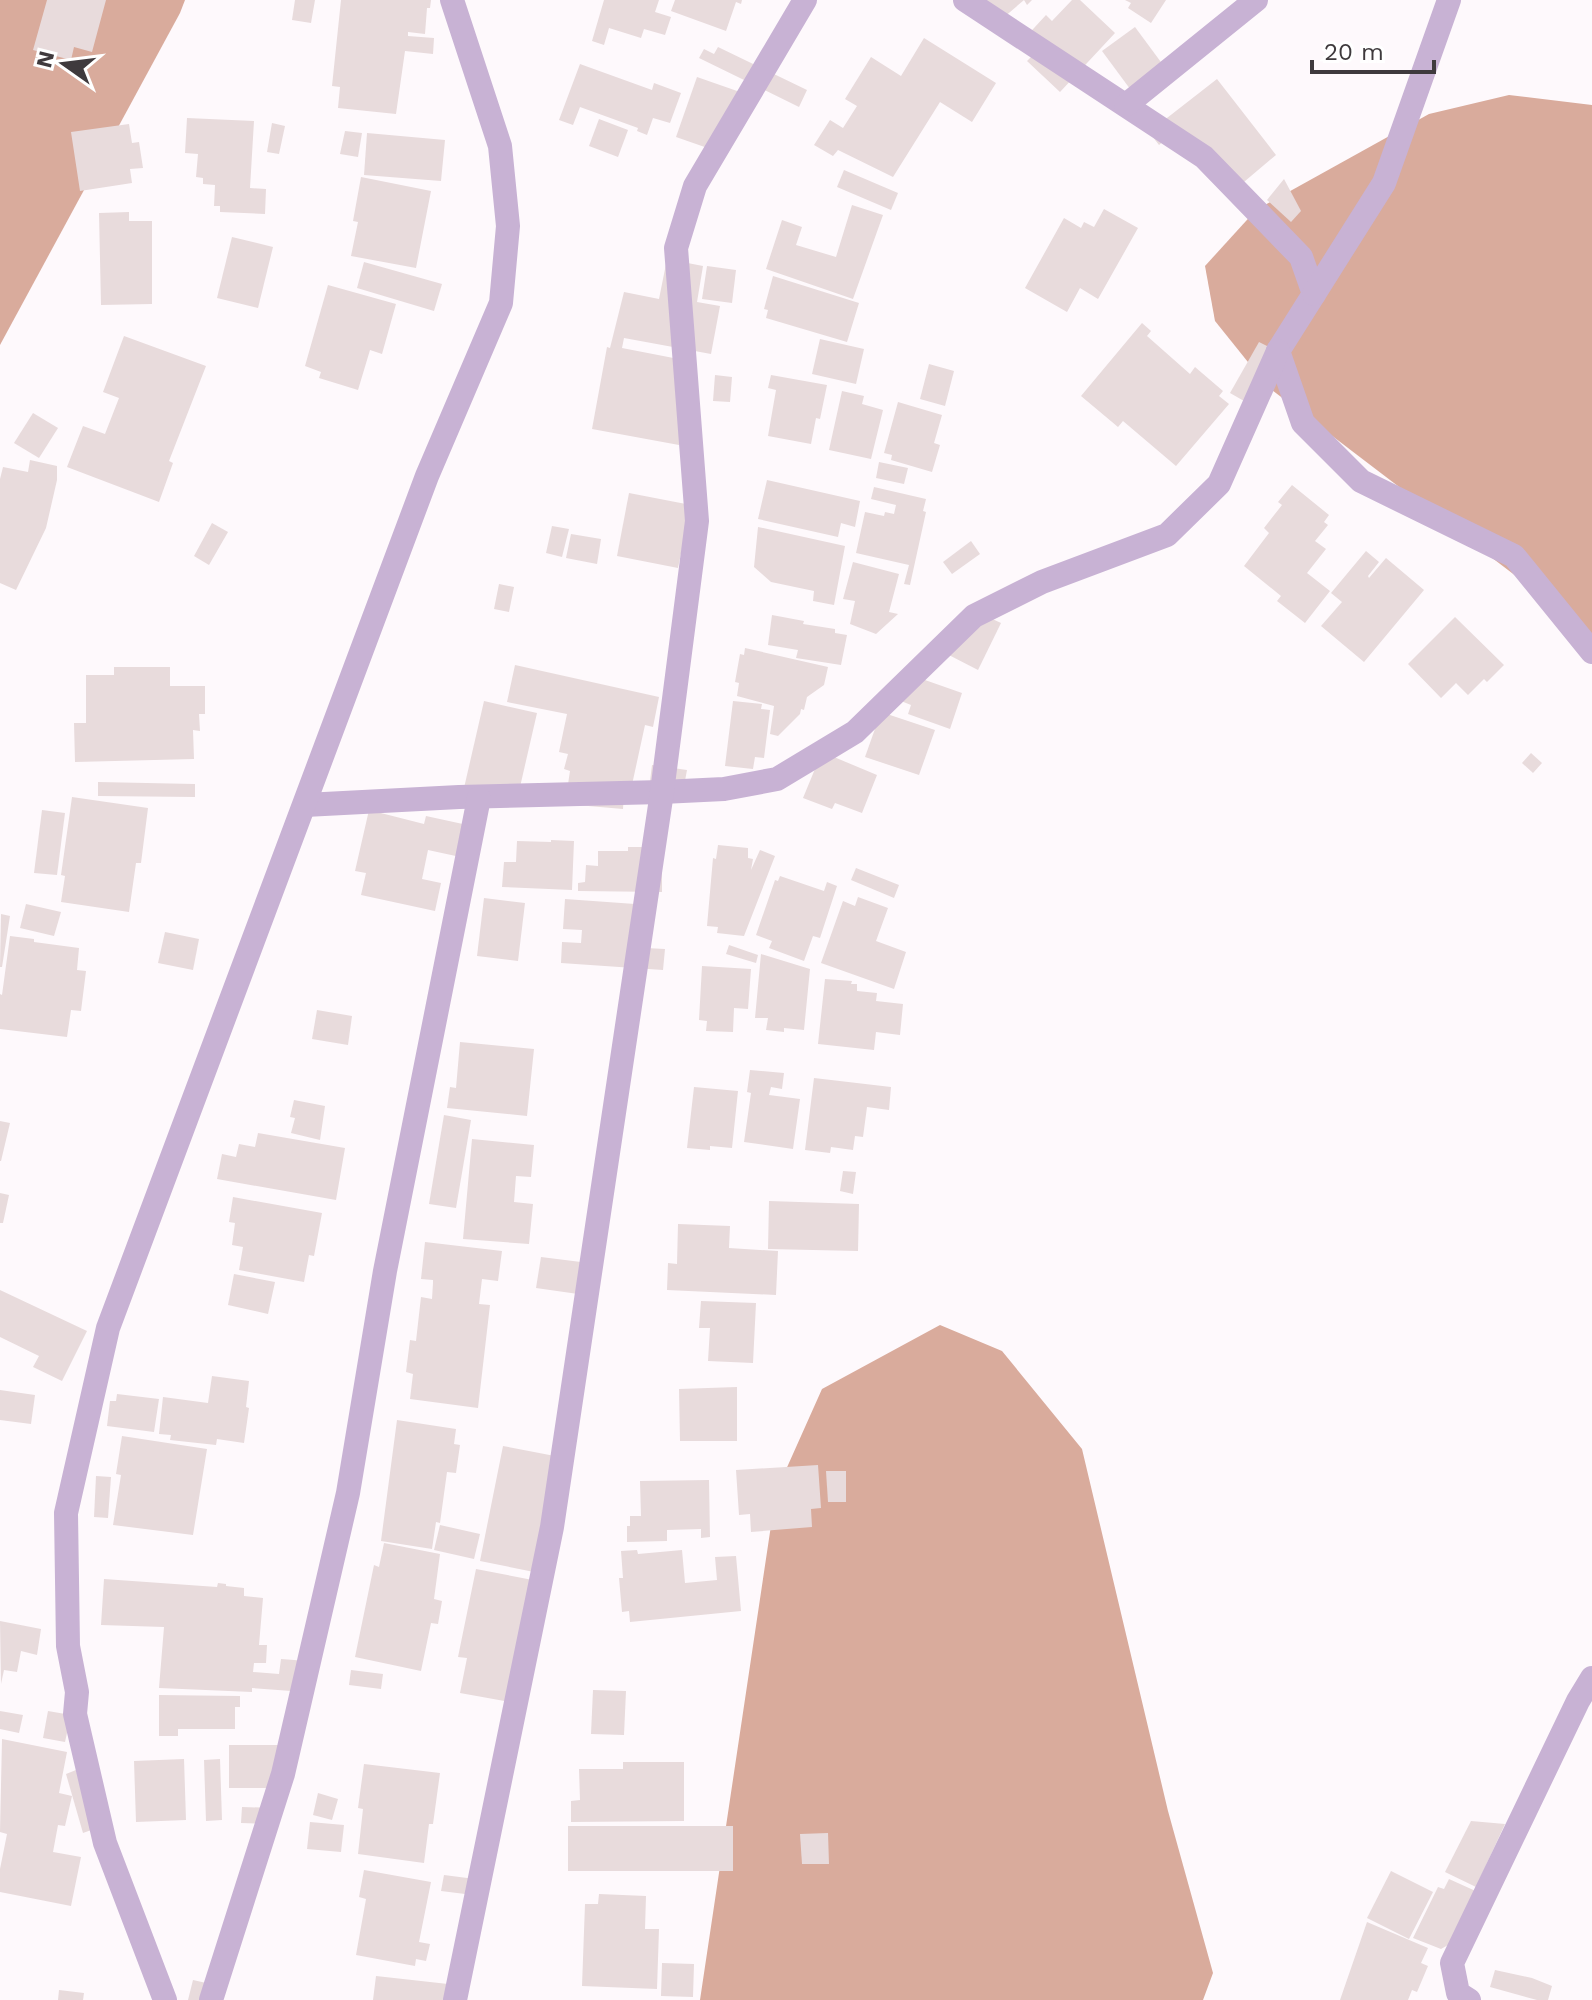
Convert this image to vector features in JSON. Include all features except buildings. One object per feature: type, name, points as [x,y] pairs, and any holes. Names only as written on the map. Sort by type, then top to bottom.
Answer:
[{"type":"street","points":[[165,2000],[105,1843],[75,1714],[77,1692],[68,1646],[66,1513],[108,1328],[427,476],[501,303],[508,226],[500,146],[452,0]]},
{"type":"street","points":[[455,2000],[552,1527],[662,792],[697,521],[676,248],[695,186],[805,0]]},
{"type":"street","points":[[965,0],[1204,157],[1301,257],[1314,294]]},
{"type":"street","points":[[1126,105],[1256,0]]},
{"type":"street","points":[[305,805],[724,789],[777,779],[855,732],[974,616],[1042,582],[1167,535],[1219,484],[1278,351],[1384,183],[1449,0]]},
{"type":"street","points":[[1278,351],[1303,423],[1361,481],[1514,556],[1592,652]]},
{"type":"street","points":[[211,2000],[283,1774],[348,1493],[385,1271],[479,798]]},
{"type":"street","points":[[1469,2000],[1458,1993],[1452,1963],[1571,1715],[1592,1678]]},
{"type":"shaded area","points":[[0,0],[185,0],[0,345]]},
{"type":"shaded area","points":[[1509,95],[1592,105],[1592,634],[1268,387],[1215,321],[1205,266],[1256,210],[1429,114]]},
{"type":"shaded area","points":[[940,1325],[1002,1351],[1082,1449],[1168,1811],[1213,1973],[1203,2000],[700,2000],[776,1492],[822,1389]]}]
